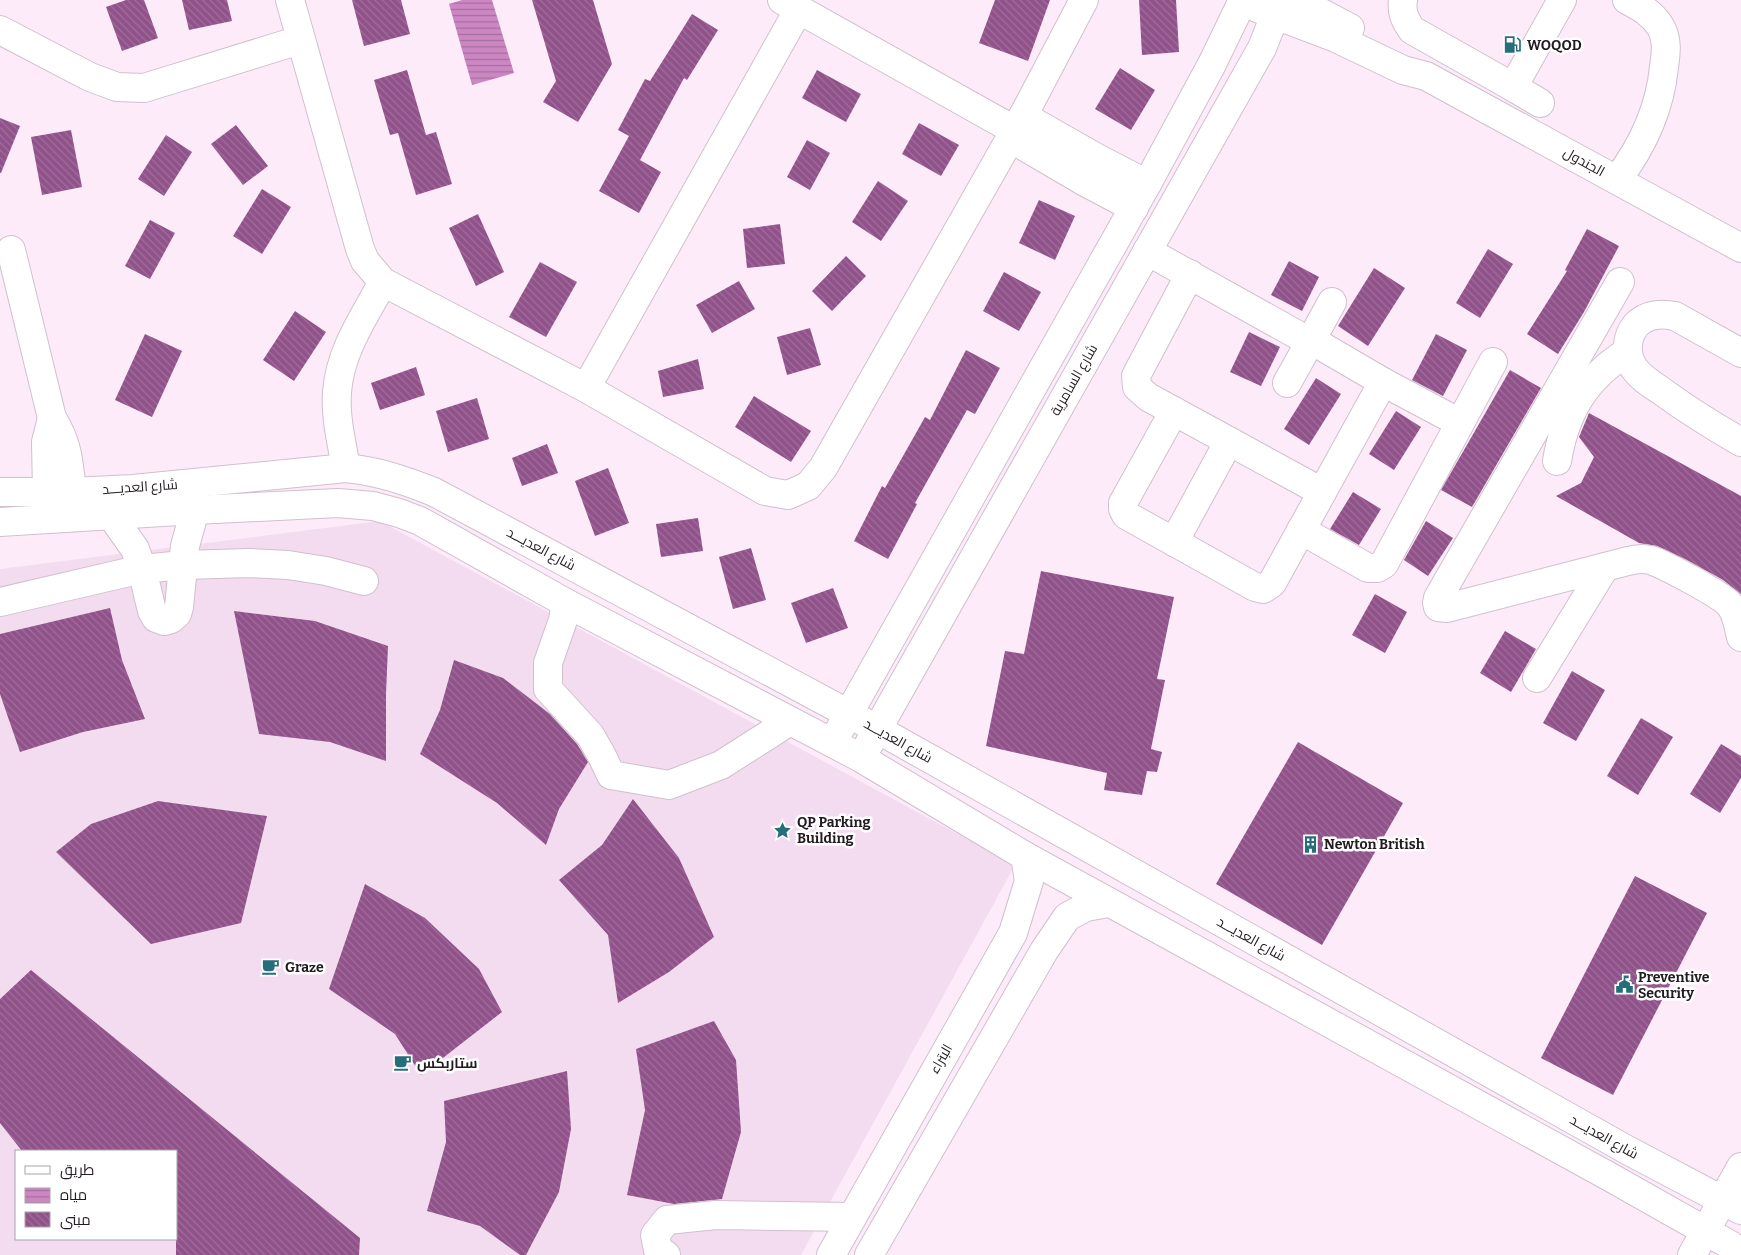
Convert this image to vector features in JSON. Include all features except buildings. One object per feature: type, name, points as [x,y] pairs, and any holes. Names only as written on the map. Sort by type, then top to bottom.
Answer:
[{"type":"street","points":[[290,0],[360,249],[365,261],[383,282],[586,388],[765,491],[788,495],[808,486],[823,468],[1016,128],[1084,0]]},
{"type":"street","points":[[1403,0],[1403,13],[1406,22],[1412,30],[1540,103]]},
{"type":"street","points":[[1513,87],[1562,0]]},
{"type":"street","points":[[1617,180],[1638,150],[1653,116],[1663,79],[1666,49],[1661,28],[1654,18],[1627,0]]},
{"type":"street","points":[[833,743],[1134,208],[1212,64],[1243,2]]},
{"type":"street","name":"الجندول","points":[[1243,2],[1284,5],[1336,38],[1403,70],[1426,76],[1741,248]]},
{"type":"street","points":[[586,388],[790,5],[1016,128],[1097,158],[1147,184]]},
{"type":"street","name":"شارع السامرية","points":[[861,758],[1262,48],[1284,5]]},
{"type":"street","points":[[0,30],[90,77],[117,87],[144,88],[300,40]]},
{"type":"street","points":[[1016,128],[1085,182],[1134,208]]},
{"type":"street","points":[[11,250],[52,418],[46,442],[60,492]]},
{"type":"street","points":[[1147,251],[1460,423]]},
{"type":"street","points":[[1190,274],[1136,376],[1137,387],[1140,391],[1174,411],[1322,492]]},
{"type":"street","points":[[346,468],[337,409],[339,377],[348,347],[383,282]]},
{"type":"street","points":[[1620,282],[1437,602],[1438,607],[1447,608],[1635,559],[1644,559],[1668,568],[1709,590],[1729,604],[1735,614],[1741,637]]},
{"type":"street","points":[[1287,383],[1332,302]]},
{"type":"street","points":[[1741,353],[1675,316],[1657,314],[1648,316],[1634,327],[1627,352],[1634,369],[1648,381],[1697,415],[1741,442]]},
{"type":"street","points":[[1557,461],[1566,423],[1584,390],[1612,362],[1627,352]]},
{"type":"street","points":[[1301,530],[1368,568],[1381,566],[1493,362]]},
{"type":"street","points":[[1174,411],[1122,506],[1126,515],[1255,587],[1263,589],[1272,583],[1383,382]]},
{"type":"street","points":[[1174,542],[1229,441]]},
{"type":"street","name":"شارع العديـــد","points":[[0,492],[133,489],[346,468],[380,472],[434,492],[877,729],[1629,1151],[1732,1205]]},
{"type":"street","name":"شارع العديـــد","points":[[0,522],[338,503],[364,505],[399,513],[420,521],[566,603],[861,758],[1108,903],[1601,1172],[1705,1231],[1733,1244]]},
{"type":"street","points":[[111,515],[130,540],[142,569],[152,612],[156,618],[164,621],[171,619],[177,614],[180,607],[182,565],[195,510]]},
{"type":"street","points":[[0,602],[142,569],[182,565],[249,562],[288,565],[326,571],[364,581]]},
{"type":"street","points":[[1537,678],[1605,567]]},
{"type":"street","points":[[566,603],[563,620],[548,663],[548,689],[590,735],[611,775],[669,785],[721,765],[790,721]]},
{"type":"street","name":"البتراء","points":[[831,1255],[1013,933],[1029,881],[1025,856]]},
{"type":"street","points":[[869,1255],[1044,951],[1067,917],[1086,907],[1108,903]]},
{"type":"street","points":[[1692,1255],[1705,1231],[1732,1205],[1741,1167]]},
{"type":"street","points":[[666,1255],[658,1250],[655,1235],[667,1220],[716,1215],[852,1217]]},
{"type":"shaded area","points":[[380,521],[1015,865],[801,1255],[0,1255],[0,569]]},
{"type":"water","points":[[462,0],[492,0],[514,73],[472,85],[449,4]]},
{"type":"place","name":"WOQOD","points":[[1513,45]]},
{"type":"place","name":"QP Parking Building","points":[[783,830]]},
{"type":"place","name":"Newton British","points":[[1310,844]]},
{"type":"place","name":"Graze","points":[[271,967]]},
{"type":"place","name":"Preventive Security","points":[[1624,985]]},
{"type":"place","name":"ستاربكس","points":[[403,1063]]}]
